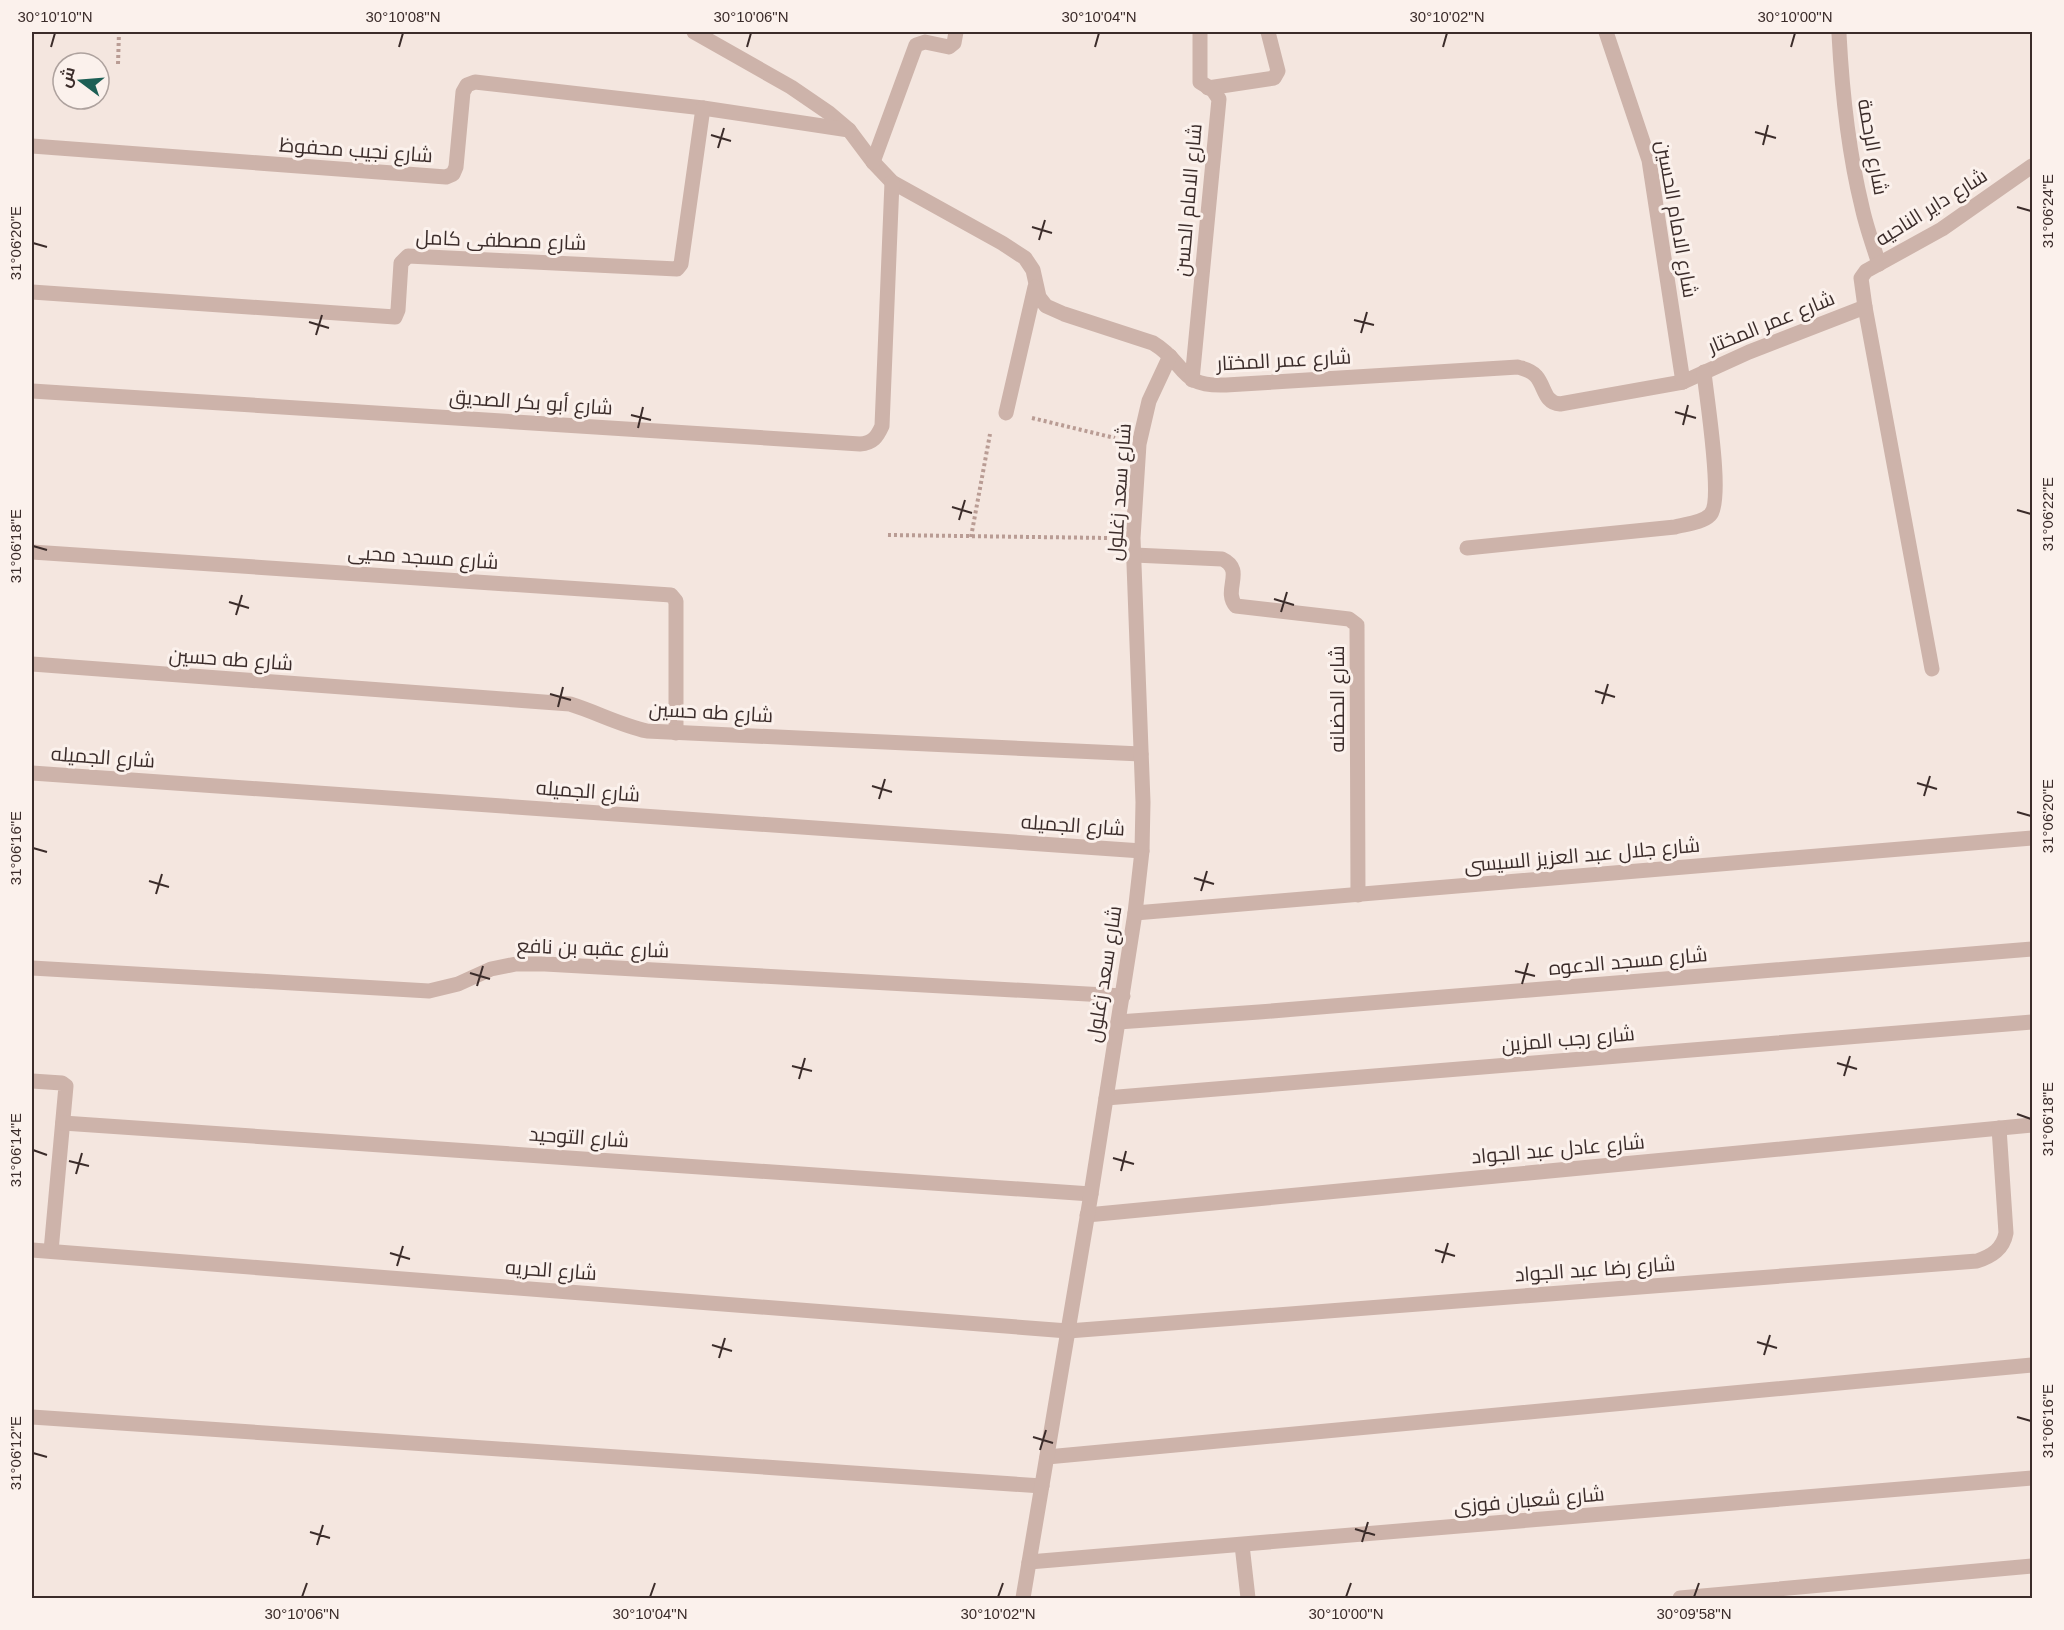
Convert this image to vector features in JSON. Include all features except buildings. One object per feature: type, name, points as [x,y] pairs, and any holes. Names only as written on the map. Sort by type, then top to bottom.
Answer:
[{"type":"street","name":"شارع عمر المختار","points":[[694,32],[791,87],[822,108],[849,130],[873,162],[892,182],[1019,253],[1032,265],[1042,302],[1054,310],[1141,338],[1162,349],[1192,381],[1198,384],[1216,386],[1518,367],[1529,370],[1535,375],[1548,399],[1556,404],[1683,382],[1749,352],[1864,307]]},
{"type":"street","points":[[873,162],[916,45],[925,42],[949,47],[954,43],[956,32]]},
{"type":"street","name":"شارع الامام الحسن","points":[[1192,381],[1219,99],[1200,82],[1200,32]]},
{"type":"street","points":[[1208,88],[1274,78],[1278,71],[1268,32]]},
{"type":"street","name":"شارع الامام الحسين","points":[[1606,32],[1649,160],[1683,382]]},
{"type":"street","name":"شارع الرحمة","points":[[1839,34],[1842,92],[1850,151],[1862,208],[1879,264]]},
{"type":"street","name":"شارع نجيب محفوظ","points":[[32,146],[446,177],[455,171],[463,92],[471,83],[480,82],[703,108],[849,130]]},
{"type":"street","name":"شارع مصطفى كامل","points":[[32,292],[394,317],[398,310],[401,263],[408,256],[677,269],[681,264],[703,108]]},
{"type":"street","name":"شارع داير الناحيه","points":[[1864,307],[1861,286],[1863,274],[1942,229],[2032,166]]},
{"type":"street","name":"شارع أبو بكر الصديق","points":[[32,391],[860,444],[870,442],[878,435],[882,426],[892,182]]},
{"type":"street","points":[[1006,413],[1036,284]]},
{"type":"street","points":[[1864,307],[1932,669]]},
{"type":"street","name":"شارع سعد زغلول","points":[[1023,1599],[1091,1194],[1135,913],[1142,850],[1133,538],[1139,444],[1149,401],[1170,356]]},
{"type":"street","points":[[1467,548],[1675,527],[1709,516],[1713,511],[1717,489],[1704,372]]},
{"type":"street","name":"شارع مسجد محيى","points":[[32,552],[671,595],[676,601],[676,733]]},
{"type":"street","name":"شارع الحضانه","points":[[1134,555],[1222,559],[1229,562],[1233,568],[1231,597],[1236,606],[1349,619],[1357,625],[1358,895]]},
{"type":"street","name":"شارع طه حسين","points":[[32,664],[570,704],[630,727],[647,731],[1141,754]]},
{"type":"street","name":"شارع الجميله","points":[[32,773],[1142,850]]},
{"type":"street","name":"شارع جلال عبد العزيز السيسى","points":[[1135,913],[2032,838]]},
{"type":"street","name":"شارع مسجد الدعوه","points":[[1118,1022],[2032,949]]},
{"type":"street","name":"شارع عقبه بن نافع","points":[[32,968],[429,991],[458,984],[491,969],[516,964],[545,964],[1123,996]]},
{"type":"street","name":"شارع رجب المزين","points":[[1106,1098],[2032,1022]]},
{"type":"street","points":[[32,1081],[66,1085],[51,1251]]},
{"type":"street","name":"شارع التوحيد","points":[[63,1123],[1091,1194]]},
{"type":"street","name":"شارع عادل عبد الجواد","points":[[1087,1215],[2032,1125]]},
{"type":"street","name":"شارع رضا عبد الجواد","points":[[1068,1331],[1977,1261],[1997,1251],[2004,1243],[2006,1233],[1999,1128]]},
{"type":"street","name":"شارع الحريه","points":[[32,1250],[1068,1331]]},
{"type":"street","points":[[1047,1457],[2032,1365]]},
{"type":"street","points":[[32,1418],[1042,1486]]},
{"type":"street","name":"شارع شعبان فوزى","points":[[1029,1562],[2032,1478]]},
{"type":"street","points":[[1242,1545],[1248,1599]]},
{"type":"street","points":[[1680,1599],[2032,1566]]},
{"type":"path","points":[[118,64],[119,32]]},
{"type":"path","points":[[970,537],[992,423],[995,418],[1006,413],[1139,444]]},
{"type":"path","points":[[888,535],[1133,538]]}]
